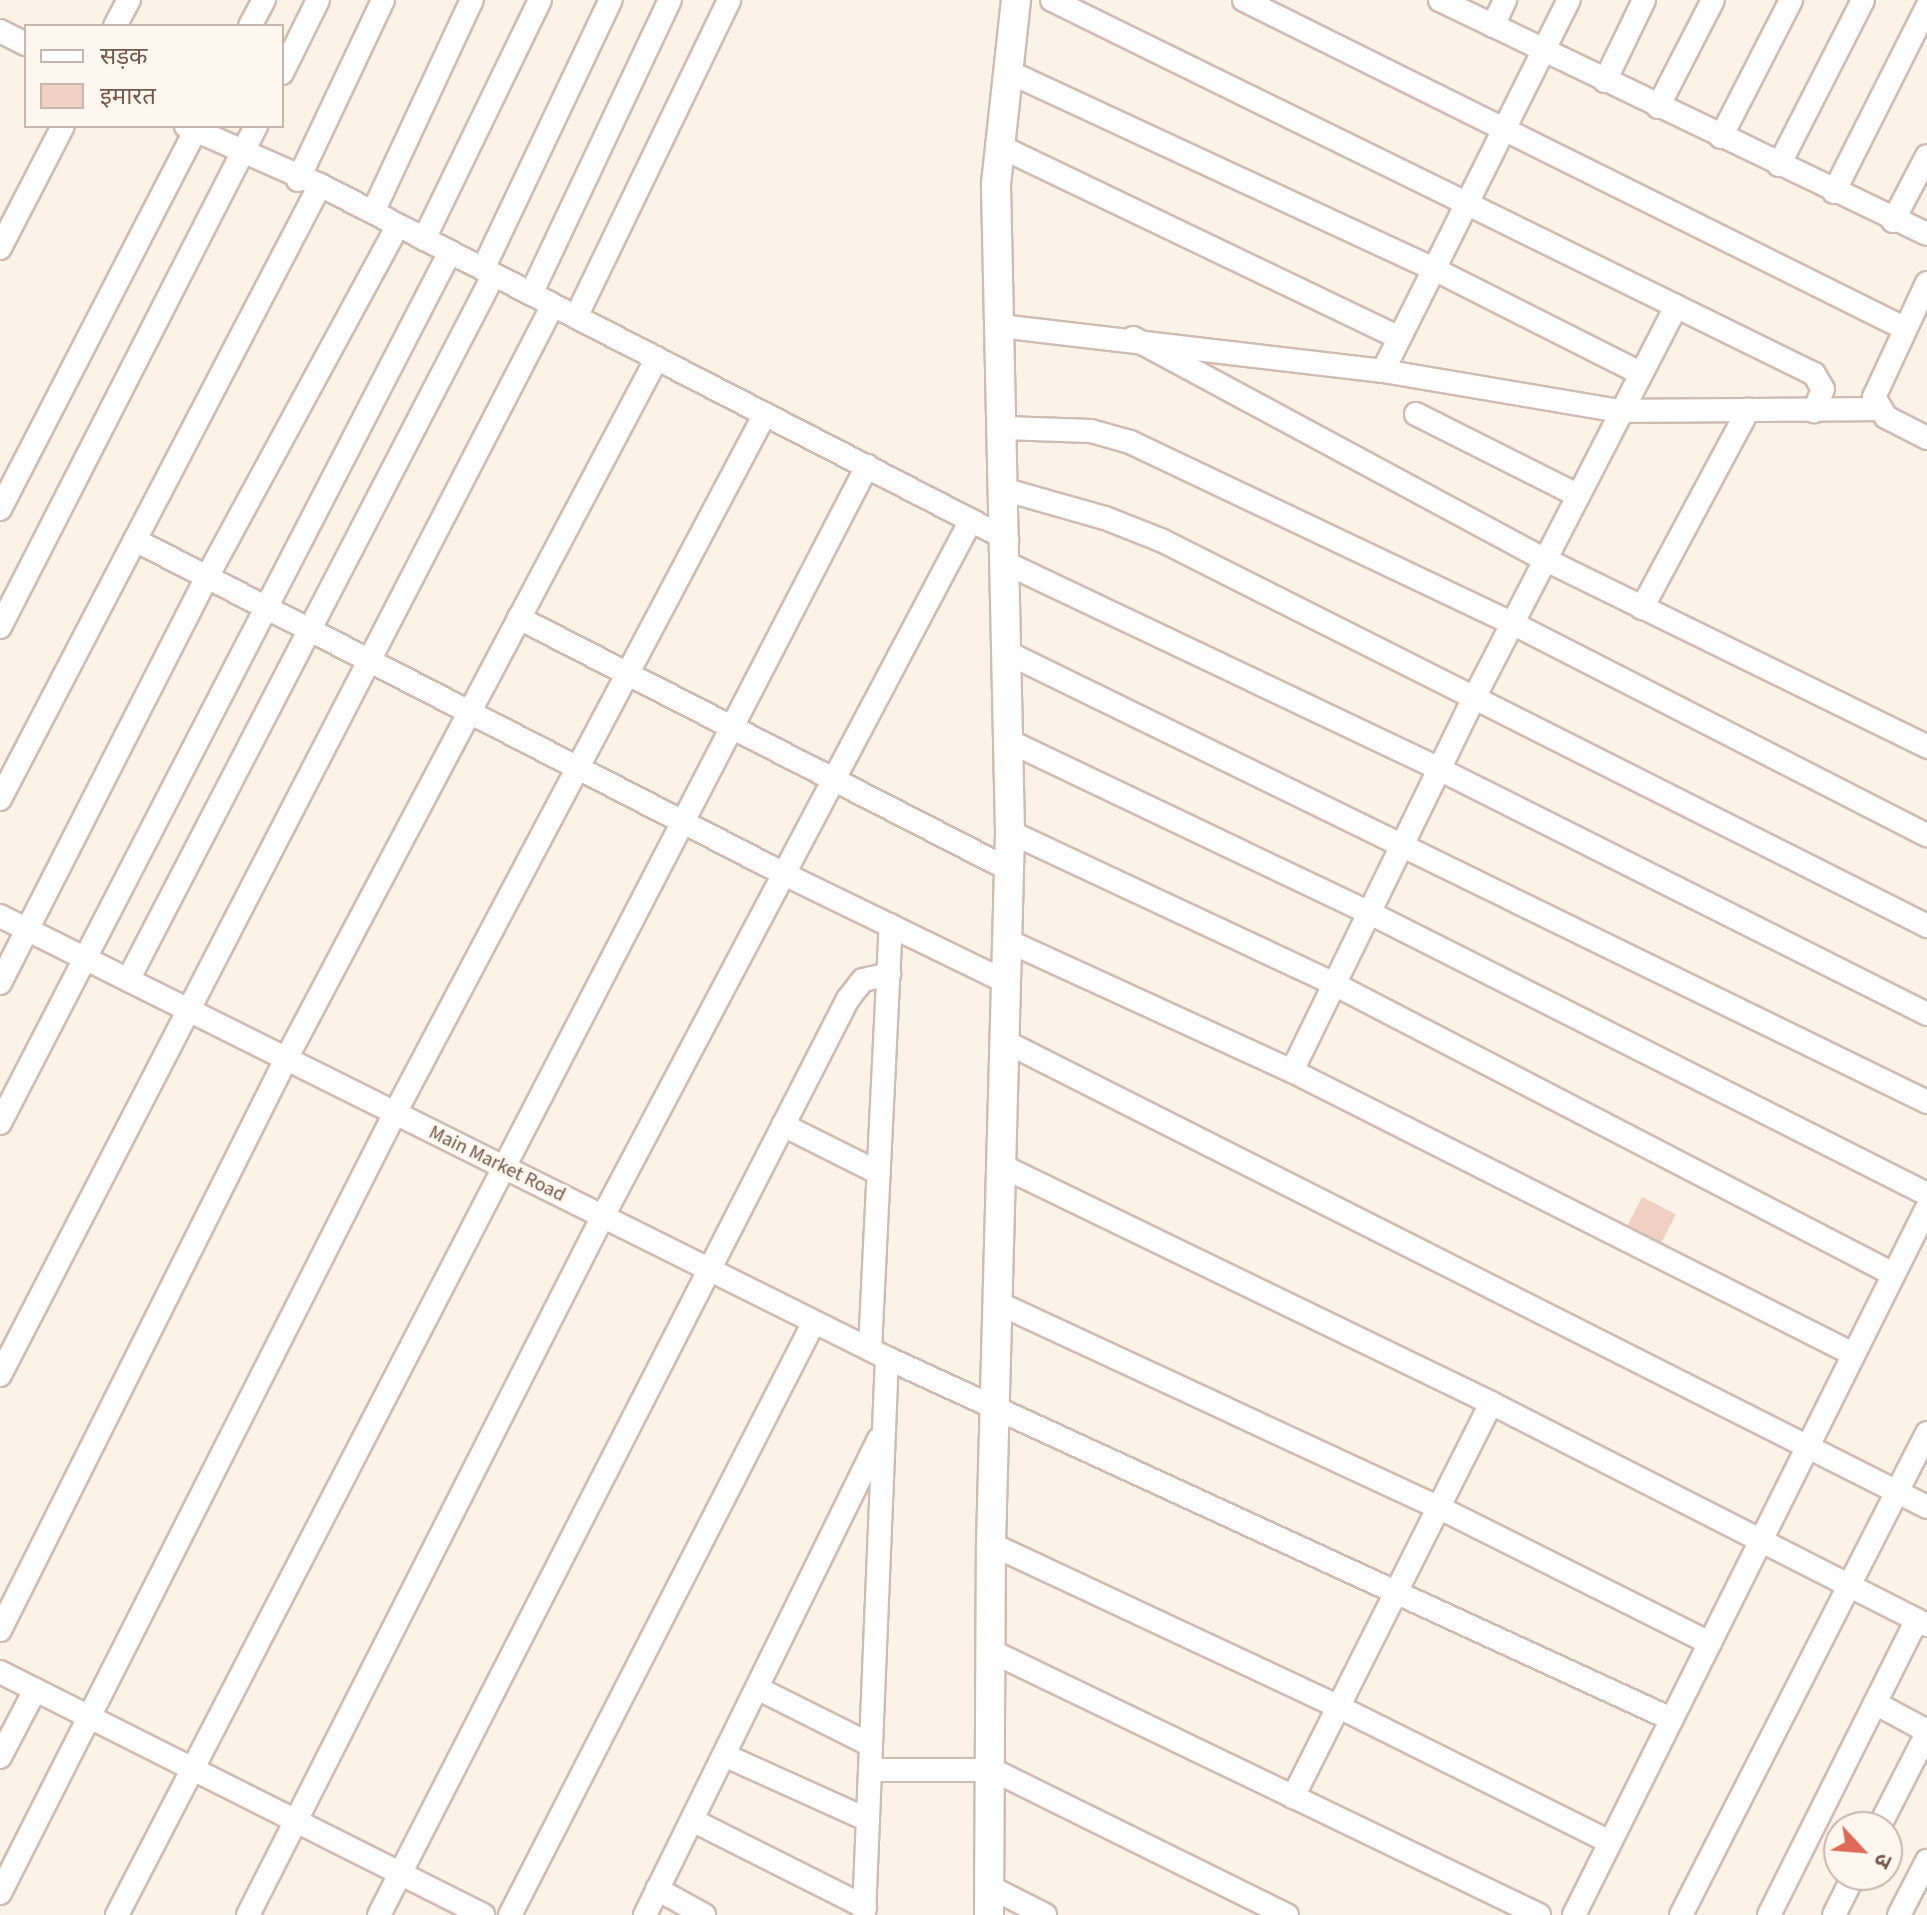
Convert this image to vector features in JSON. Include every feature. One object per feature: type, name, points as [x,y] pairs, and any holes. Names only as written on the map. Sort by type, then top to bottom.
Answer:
[{"type":"street","points":[[116,24],[129,0]]},
{"type":"street","points":[[251,24],[264,0]]},
{"type":"street","points":[[284,69],[318,0]]},
{"type":"street","points":[[0,799],[135,540],[309,182],[383,0]]},
{"type":"street","points":[[373,212],[472,0]]},
{"type":"street","points":[[424,239],[540,0]]},
{"type":"street","points":[[128,980],[488,272],[611,0]]},
{"type":"street","points":[[531,294],[670,0]]},
{"type":"street","points":[[576,317],[729,0]]},
{"type":"street","points":[[1016,0],[997,145],[1011,742],[1008,1043],[991,1544],[993,1770],[990,1901],[1045,1915]]},
{"type":"street","points":[[1052,0],[1814,374],[1823,389],[1814,411]]},
{"type":"street","points":[[1244,0],[1904,328]]},
{"type":"street","points":[[1441,0],[1893,221],[1927,234]]},
{"type":"street","points":[[1493,26],[1505,0]]},
{"type":"street","points":[[1383,371],[1397,337],[1569,0]]},
{"type":"street","points":[[1605,81],[1644,0]]},
{"type":"street","points":[[1658,107],[1713,0]]},
{"type":"street","points":[[1721,137],[1791,0]]},
{"type":"street","points":[[1779,165],[1863,0]]},
{"type":"street","points":[[1834,192],[1927,7]]},
{"type":"street","points":[[0,31],[24,43]]},
{"type":"street","points":[[1007,71],[1434,269],[1640,373]]},
{"type":"street","points":[[0,248],[62,128]]},
{"type":"street","points":[[0,509],[193,128],[373,212],[971,520],[1008,551],[1927,1014]]},
{"type":"street","points":[[0,627],[255,128]]},
{"type":"street","points":[[997,145],[1397,337]]},
{"type":"street","points":[[1893,221],[1927,156]]},
{"type":"street","points":[[0,983],[207,577],[398,225]]},
{"type":"street","points":[[0,1123],[450,252]]},
{"type":"street","points":[[1878,409],[1876,385],[1927,283]]},
{"type":"street","points":[[0,1375],[553,305]]},
{"type":"street","points":[[1292,1071],[1474,698],[1676,306]]},
{"type":"street","points":[[1000,326],[1133,338],[1383,371],[1620,411],[1878,409],[1927,438]]},
{"type":"street","points":[[1133,338],[1544,559],[1927,747]]},
{"type":"street","points":[[0,1630],[286,1059],[657,358]]},
{"type":"street","points":[[1642,608],[1748,410]]},
{"type":"street","points":[[0,1893],[395,1113],[765,414]]},
{"type":"street","points":[[1416,414],[1577,495]]},
{"type":"street","points":[[1004,428],[1091,431],[1130,442],[1512,623],[1927,835]]},
{"type":"street","points":[[117,1915],[501,1166],[867,466]]},
{"type":"street","points":[[1006,490],[1105,518],[1163,541],[1927,926]]},
{"type":"street","points":[[248,1915],[603,1216],[971,520]]},
{"type":"street","points":[[135,540],[784,874],[1008,983]]},
{"type":"street","points":[[519,618],[1010,870]]},
{"type":"street","points":[[1010,654],[1927,1102]]},
{"type":"street","points":[[1011,742],[1370,913],[1927,1194]]},
{"type":"street","points":[[1010,832],[1334,984],[1893,1274]]},
{"type":"street","name":"Main Market Road","points":[[0,916],[878,1354],[1671,1719]]},
{"type":"street","points":[[692,1820],[865,1911],[883,1432],[878,1354],[879,1173],[891,926]]},
{"type":"street","points":[[1008,941],[1292,1071],[1853,1354]]},
{"type":"street","points":[[379,1915],[708,1269],[857,986],[872,976],[889,974]]},
{"type":"street","points":[[1008,1043],[1927,1507]]},
{"type":"street","points":[[783,1125],[879,1173]]},
{"type":"street","points":[[1004,1167],[1491,1403],[1922,1622],[1875,1703],[1769,1915]]},
{"type":"street","points":[[1574,1915],[1927,1208]]},
{"type":"street","points":[[1000,1304],[1440,1508],[1710,1643]]},
{"type":"street","points":[[510,1915],[814,1322]]},
{"type":"street","points":[[1293,1797],[1491,1403]]},
{"type":"street","points":[[645,1915],[883,1432]]},
{"type":"street","points":[[1681,1915],[1927,1433]]},
{"type":"street","points":[[991,1544],[1337,1706],[1610,1842]]},
{"type":"street","points":[[993,1652],[1539,1915]]},
{"type":"street","points":[[0,1672],[483,1915]]},
{"type":"street","points":[[757,1688],[871,1745]]},
{"type":"street","points":[[0,1757],[35,1690]]},
{"type":"street","points":[[1875,1703],[1927,1732],[1887,1811]]},
{"type":"street","points":[[724,1755],[868,1820]]},
{"type":"street","points":[[870,1770],[993,1770],[1287,1915]]},
{"type":"street","points":[[1899,1915],[1927,1861]]},
{"type":"street","points":[[657,1889],[704,1915]]},
{"type":"street","points":[[1834,1915],[1846,1891]]},
{"type":"building","points":[[1642,1197],[1676,1214],[1657,1251],[1623,1234]]}]
